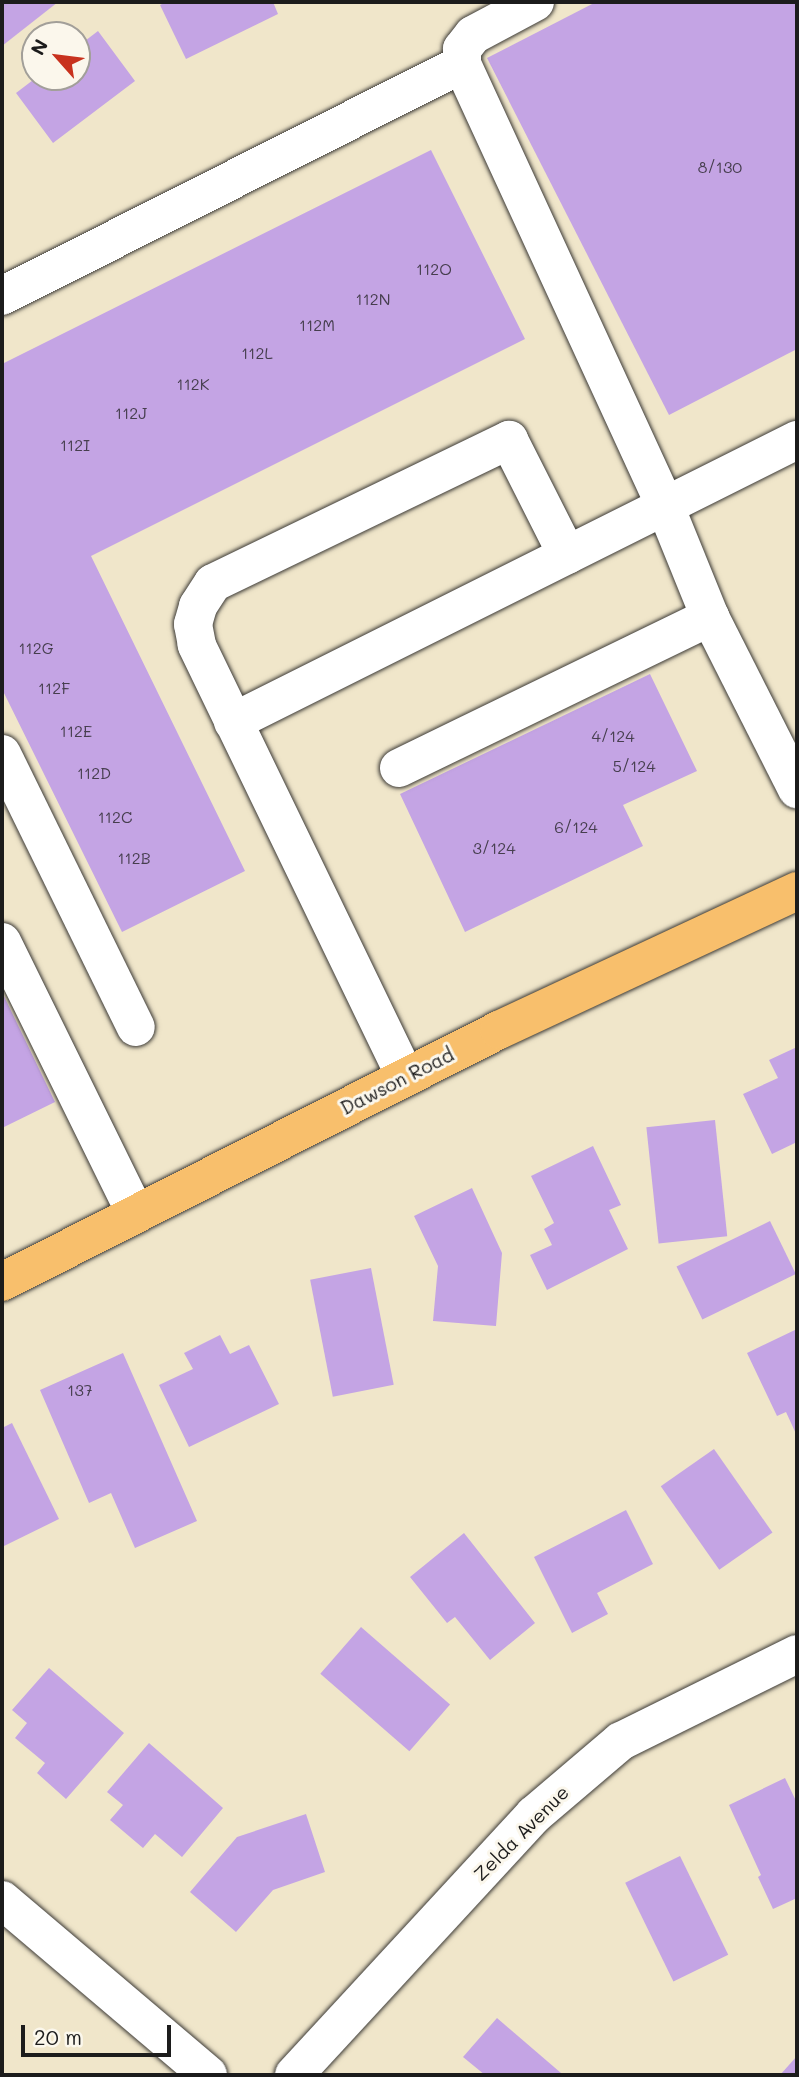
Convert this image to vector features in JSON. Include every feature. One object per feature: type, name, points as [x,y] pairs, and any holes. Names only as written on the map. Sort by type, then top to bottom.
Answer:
[{"type":"main road","name":"Dawson Road","points":[[2,1282],[405,1076],[797,891]]},
{"type":"street","points":[[536,2],[473,35],[462,49],[462,64],[665,506],[710,617],[797,789]]},
{"type":"street","points":[[2,296],[462,64]]},
{"type":"street","points":[[405,1076],[197,645],[193,624],[198,606],[213,583],[509,440],[567,555]]},
{"type":"street","points":[[233,722],[797,440]]},
{"type":"street","points":[[399,768],[710,617]]},
{"type":"street","points":[[2,754],[136,1027]]},
{"type":"street","points":[[2,942],[136,1214]]},
{"type":"street","name":"Zelda Avenue","points":[[294,2075],[534,1815],[621,1741],[797,1654]]},
{"type":"street","points":[[2,1900],[208,2075]]},
{"type":"building","points":[[2,2],[58,2],[34,21],[21,21],[21,31],[2,46]]},
{"type":"building","points":[[166,2],[273,2],[278,14],[186,59],[160,5]]},
{"type":"building","points":[[596,2],[797,2],[797,349],[669,415],[487,58]]},
{"type":"building","points":[[98,31],[135,81],[53,143],[16,93],[21,89],[91,91],[91,36]]},
{"type":"building","points":[[431,150],[525,339],[91,556],[245,871],[122,932],[2,689],[2,364]]},
{"type":"building","points":[[650,674],[697,771],[623,805],[643,846],[465,932],[400,794]]},
{"type":"building","points":[[2,992],[55,1102],[2,1128]]},
{"type":"building","points":[[797,1047],[797,1142],[772,1154],[743,1094],[778,1078],[769,1060]]},
{"type":"building","points":[[715,1120],[727,1236],[659,1244],[646,1127]]},
{"type":"building","points":[[593,1146],[621,1205],[609,1210],[628,1249],[547,1290],[530,1255],[552,1245],[544,1229],[554,1223],[531,1176]]},
{"type":"building","points":[[472,1188],[502,1253],[496,1326],[433,1321],[438,1266],[414,1216]]},
{"type":"building","points":[[770,1221],[796,1274],[702,1320],[677,1267]]},
{"type":"building","points":[[371,1268],[394,1385],[333,1397],[310,1280]]},
{"type":"building","points":[[797,1329],[797,1436],[786,1412],[777,1416],[747,1353]]},
{"type":"building","points":[[220,1335],[230,1354],[249,1345],[279,1404],[189,1447],[159,1385],[193,1369],[184,1353]]},
{"type":"building","points":[[123,1353],[197,1521],[135,1548],[111,1493],[89,1503],[40,1390]]},
{"type":"building","points":[[12,1423],[59,1519],[2,1547],[2,1428]]},
{"type":"building","points":[[714,1449],[773,1533],[719,1570],[661,1486]]},
{"type":"building","points":[[626,1510],[653,1564],[597,1593],[608,1614],[572,1633],[534,1557]]},
{"type":"building","points":[[464,1533],[535,1623],[490,1660],[455,1617],[447,1623],[410,1577]]},
{"type":"building","points":[[361,1627],[450,1704],[409,1751],[320,1674]]},
{"type":"building","points":[[49,1668],[124,1733],[66,1799],[37,1773],[45,1763],[15,1738],[27,1723],[12,1710]]},
{"type":"building","points":[[149,1743],[223,1808],[182,1857],[155,1834],[143,1848],[110,1820],[123,1805],[107,1792]]},
{"type":"building","points":[[785,1778],[797,1803],[797,1898],[773,1909],[758,1877],[761,1875],[729,1805]]},
{"type":"building","points":[[306,1814],[325,1872],[273,1890],[236,1932],[190,1892],[237,1837]]},
{"type":"building","points":[[680,1856],[728,1955],[673,1982],[625,1883]]},
{"type":"building","points":[[497,2018],[561,2073],[485,2075],[463,2057]]},
{"type":"building","points":[[797,2056],[797,2075],[780,2075]]}]
